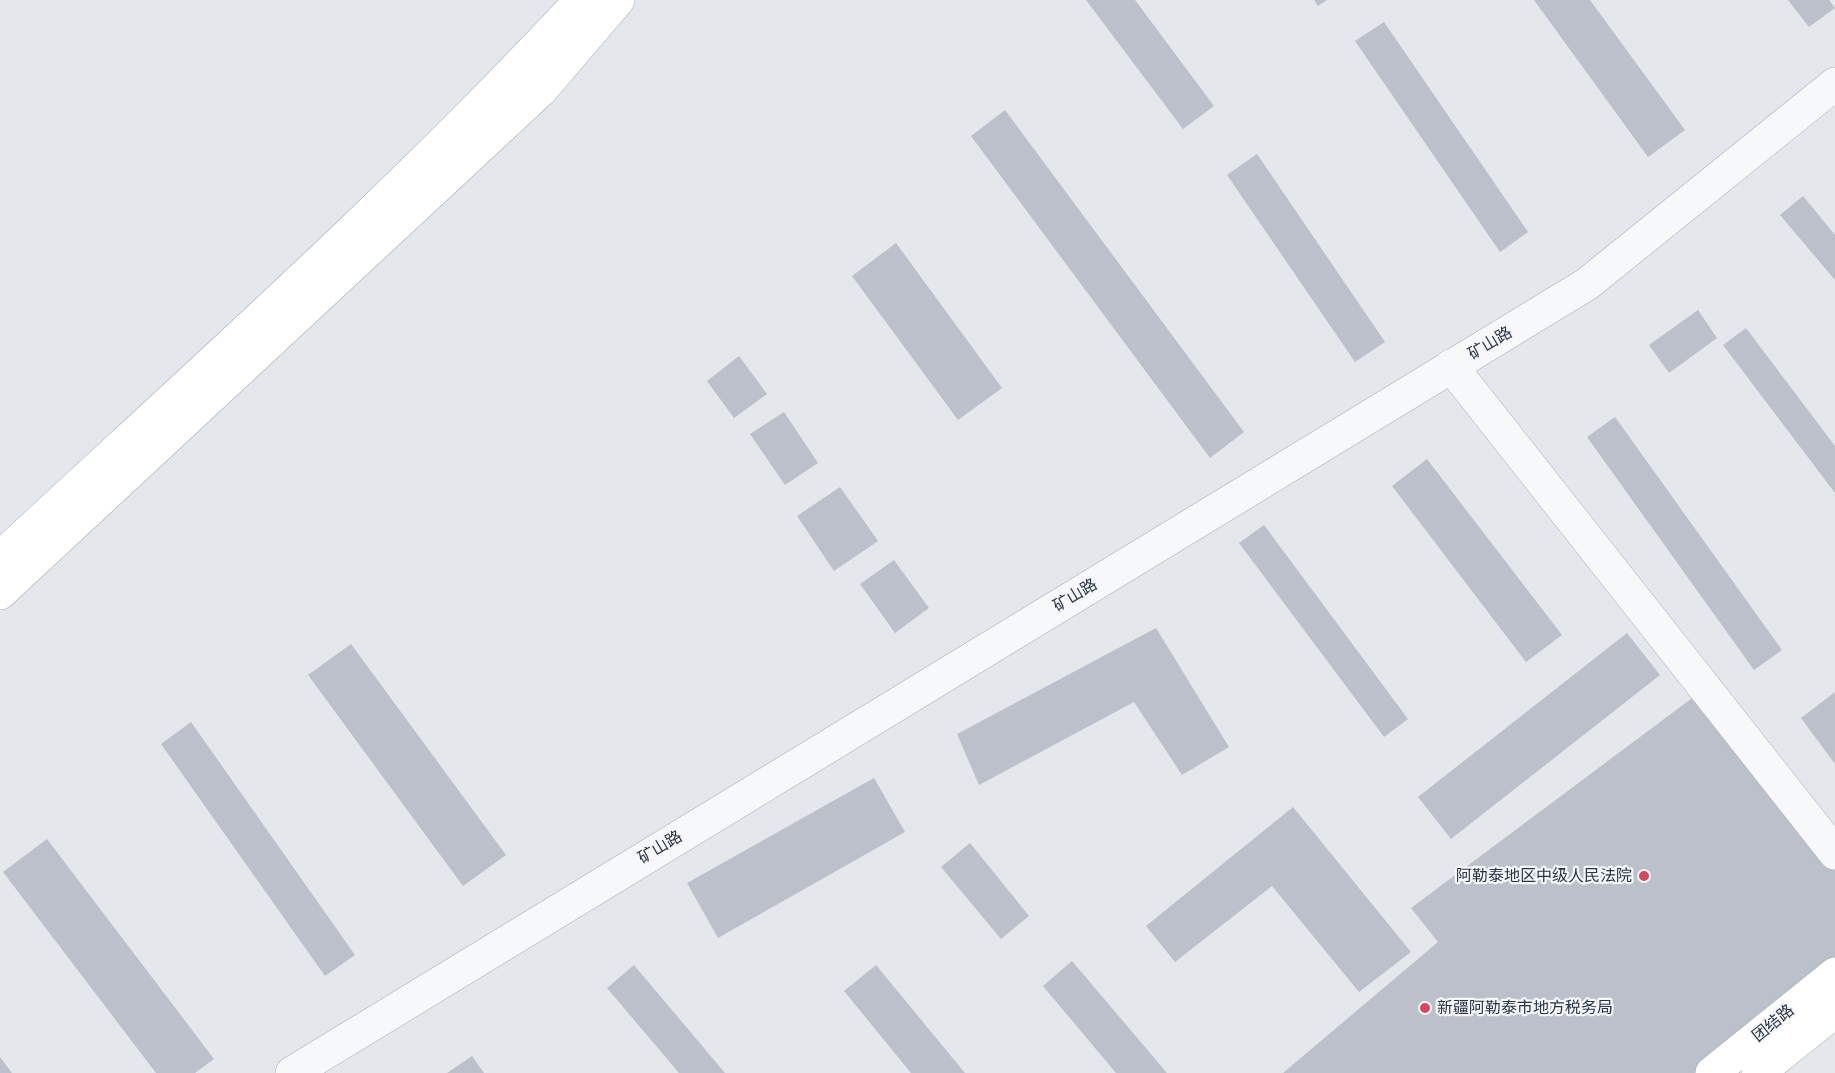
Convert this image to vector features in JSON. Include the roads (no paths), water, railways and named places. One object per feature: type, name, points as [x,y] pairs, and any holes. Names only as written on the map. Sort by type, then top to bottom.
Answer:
[{"type":"main road","points":[[0,558],[319,261],[504,83],[581,0]]},
{"type":"main road","points":[[0,592],[541,90],[618,0]]},
{"type":"main road","name":"团结路","points":[[1712,1073],[1835,974]]},
{"type":"main road","name":"团结路","points":[[1758,1073],[1835,1011]]},
{"type":"street","name":"矿山路","points":[[292,1073],[1587,284],[1835,84]]},
{"type":"street","points":[[1451,366],[1835,853]]},
{"type":"place","name":"阿勒泰地区中级人民法院","points":[[1644,876]]},
{"type":"place","name":"新疆阿勒泰市地方税务局","points":[[1425,1008]]}]
